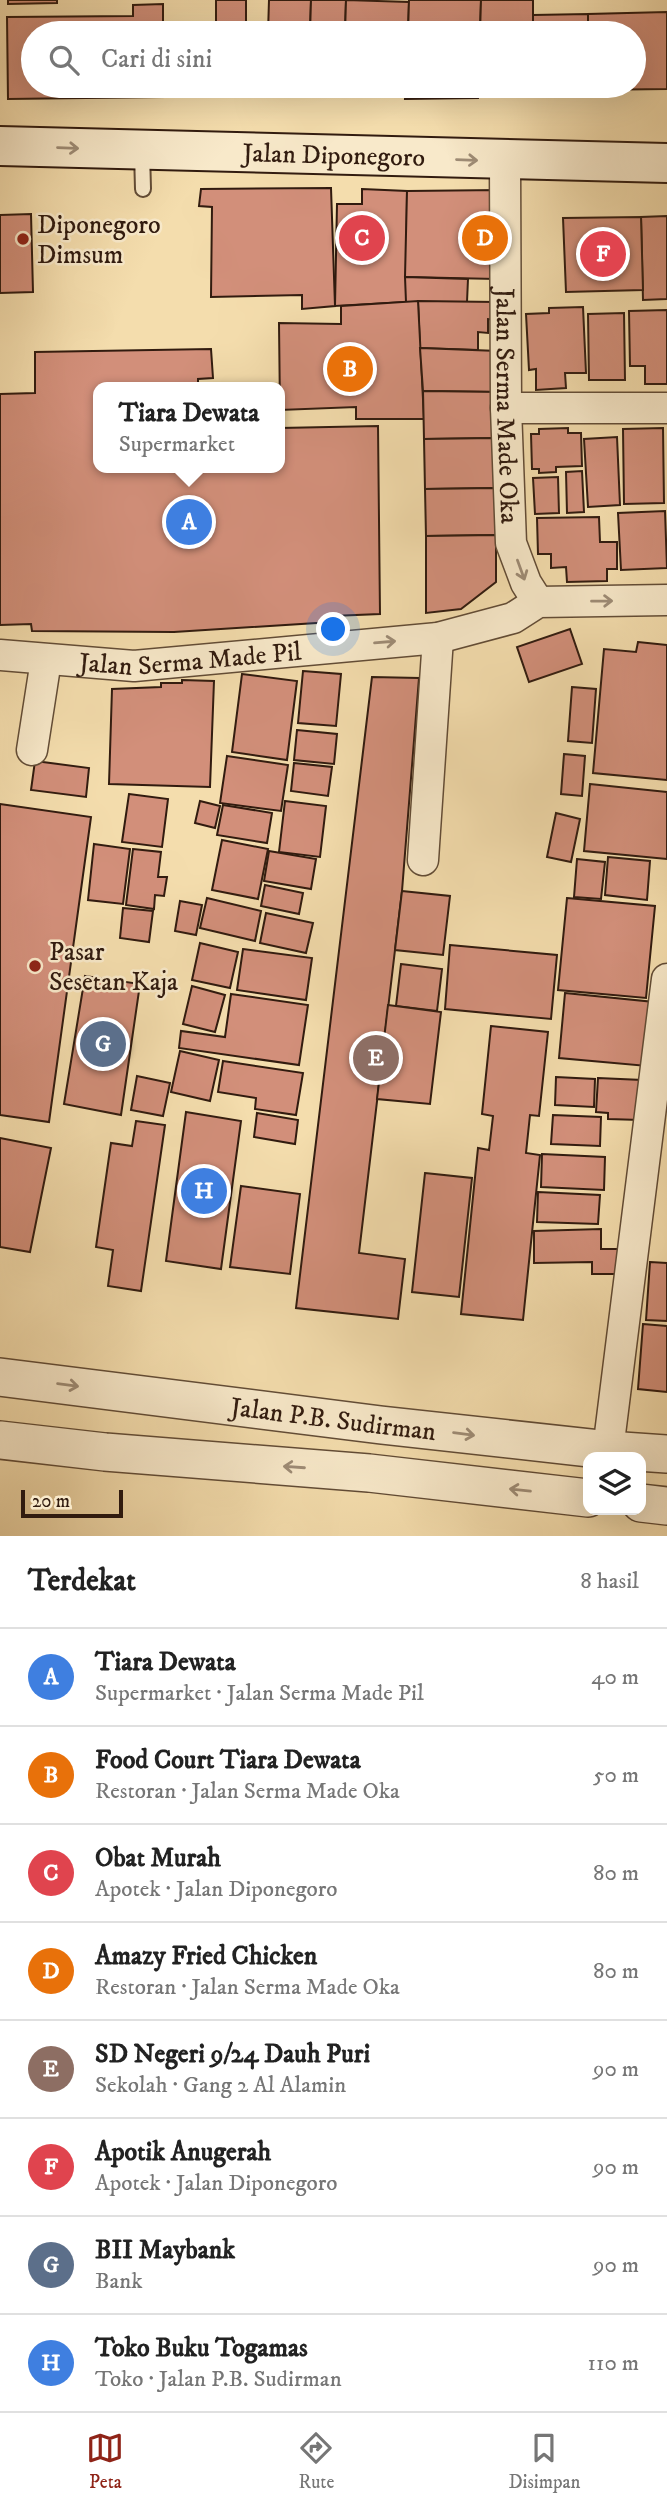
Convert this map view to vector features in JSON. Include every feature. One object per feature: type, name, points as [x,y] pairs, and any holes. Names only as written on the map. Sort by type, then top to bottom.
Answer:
[{"type":"main road","name":"Jalan Diponegoro","points":[[0,146],[505,161],[667,163]]},
{"type":"street","name":"Jalan Serma Made Oka","points":[[505,161],[506,408],[511,543],[526,583],[538,602]]},
{"type":"street","points":[[506,408],[667,408]]},
{"type":"street","name":"Jalan Serma Made Pil","points":[[0,655],[134,666],[438,638],[513,618],[538,602],[667,600]]},
{"type":"street","points":[[424,860],[438,638]]},
{"type":"street","points":[[32,750],[46,660]]},
{"type":"street","points":[[608,1450],[667,979]]},
{"type":"street","name":"Jalan P.B. Sudirman","points":[[0,1377],[381,1424],[608,1450],[667,1454]]},
{"type":"street","points":[[369,1473],[381,1424]]},
{"type":"street","name":"Jalan P.B. Sudirman","points":[[0,1440],[105,1452],[369,1473],[583,1497]]},
{"type":"street","points":[[646,1504],[667,1506]]},
{"type":"lane","points":[[142,150],[143,189]]},
{"type":"building","points":[[8,0],[57,0],[57,3],[8,4]]},
{"type":"building","points":[[216,0],[246,0],[246,21],[216,21]]},
{"type":"building","points":[[269,0],[311,0],[310,21],[268,21]]},
{"type":"building","points":[[311,0],[346,0],[345,21],[310,21]]},
{"type":"building","points":[[346,0],[409,2],[408,21],[345,21]]},
{"type":"building","points":[[409,0],[481,0],[480,21],[408,21]]},
{"type":"building","points":[[481,0],[533,0],[533,21],[480,21]]},
{"type":"building","points":[[163,4],[163,21],[21,21],[21,98],[86,98],[8,99],[7,17],[133,16],[133,5]]},
{"type":"building","points":[[667,12],[667,89],[646,89],[646,21],[588,21],[588,14]]},
{"type":"building","points":[[588,14],[588,21],[533,21],[533,15]]},
{"type":"building","points":[[405,98],[478,98],[405,99]]},
{"type":"building","points":[[331,188],[335,306],[302,309],[302,295],[211,297],[212,207],[199,206],[201,189]]},
{"type":"building","points":[[362,189],[407,191],[406,302],[335,306],[337,204],[362,204]]},
{"type":"building","points":[[500,190],[496,279],[405,277],[407,191]]},
{"type":"building","points":[[31,214],[33,292],[0,293],[0,215]]},
{"type":"building","points":[[667,216],[667,299],[643,300],[641,217]]},
{"type":"building","points":[[641,217],[643,290],[566,292],[563,218]]},
{"type":"building","points":[[405,277],[468,279],[467,302],[406,302]]},
{"type":"building","points":[[418,301],[496,302],[497,320],[488,319],[488,333],[478,332],[478,350],[420,348]]},
{"type":"building","points":[[418,301],[424,419],[356,419],[356,407],[285,410],[285,382],[280,382],[279,323],[341,324],[341,306]]},
{"type":"building","points":[[583,307],[586,373],[565,373],[566,388],[536,390],[536,369],[529,370],[526,314],[549,313],[549,308]]},
{"type":"building","points":[[667,310],[667,384],[645,384],[645,366],[630,366],[629,311]]},
{"type":"building","points":[[624,313],[625,380],[589,380],[588,314]]},
{"type":"building","points":[[420,348],[498,351],[500,392],[423,391]]},
{"type":"building","points":[[211,349],[213,378],[198,379],[198,382],[93,382],[93,473],[285,473],[285,428],[378,426],[380,614],[332,616],[332,622],[174,632],[32,631],[31,624],[0,625],[0,394],[35,393],[35,352]]},
{"type":"building","points":[[423,391],[500,392],[495,438],[424,439]]},
{"type":"building","points":[[568,428],[568,433],[581,433],[582,466],[556,467],[556,472],[539,473],[539,469],[532,469],[531,434],[539,434],[539,429]]},
{"type":"building","points":[[663,428],[664,503],[624,504],[623,429]]},
{"type":"building","points":[[617,437],[620,505],[588,507],[584,439]]},
{"type":"building","points":[[495,438],[495,488],[425,489],[424,439]]},
{"type":"building","points":[[582,471],[584,512],[567,513],[566,472]]},
{"type":"building","points":[[558,477],[559,513],[535,514],[533,478]]},
{"type":"building","points":[[495,488],[496,535],[426,536],[425,489]]},
{"type":"building","points":[[665,511],[667,568],[621,570],[618,513]]},
{"type":"building","points":[[599,517],[600,542],[617,542],[617,569],[607,569],[607,581],[567,582],[566,567],[551,568],[551,554],[538,554],[537,518]]},
{"type":"building","points":[[496,535],[496,582],[461,609],[426,613],[426,536]]},
{"type":"building","points":[[570,629],[582,664],[529,682],[517,647]]},
{"type":"building","points":[[638,642],[667,645],[667,780],[593,773],[604,649],[636,652]]},
{"type":"building","points":[[303,671],[341,674],[336,726],[298,723]]},
{"type":"building","points":[[242,674],[297,681],[287,760],[232,752]]},
{"type":"building","points":[[372,677],[419,678],[402,891],[359,1253],[405,1259],[398,1319],[296,1308]]},
{"type":"building","points":[[182,680],[214,681],[210,787],[109,784],[112,689],[161,687],[161,683],[182,683]]},
{"type":"building","points":[[572,687],[596,689],[592,743],[568,741]]},
{"type":"building","points":[[297,730],[337,734],[334,764],[294,760]]},
{"type":"building","points":[[564,754],[585,756],[582,796],[561,794]]},
{"type":"building","points":[[227,756],[288,765],[281,811],[220,803]]},
{"type":"building","points":[[35,761],[89,768],[86,797],[31,790]]},
{"type":"building","points":[[294,763],[332,767],[328,796],[291,791]]},
{"type":"building","points":[[590,784],[667,792],[667,859],[584,851]]},
{"type":"building","points":[[129,794],[168,799],[162,847],[122,842]]},
{"type":"building","points":[[200,801],[220,806],[215,828],[195,823]]},
{"type":"building","points":[[285,801],[326,806],[320,857],[279,852]]},
{"type":"building","name":"Pasar Sesetan Kaja","points":[[0,804],[91,817],[49,1122],[0,1115]]},
{"type":"building","points":[[223,805],[272,813],[267,843],[217,835]]},
{"type":"building","points":[[556,813],[580,819],[571,862],[547,857]]},
{"type":"building","points":[[222,840],[268,849],[258,899],[212,890]]},
{"type":"building","points":[[94,844],[130,849],[123,904],[88,900]]},
{"type":"building","points":[[133,849],[161,852],[158,877],[167,877],[164,896],[155,895],[154,909],[126,905]]},
{"type":"building","points":[[269,851],[316,859],[311,889],[264,881]]},
{"type":"building","points":[[608,857],[650,861],[647,900],[605,895]]},
{"type":"building","points":[[577,859],[605,862],[601,899],[574,897]]},
{"type":"building","points":[[265,885],[303,893],[299,914],[261,906]]},
{"type":"building","points":[[402,891],[450,896],[443,955],[395,950]]},
{"type":"building","points":[[207,898],[261,911],[255,941],[200,928]]},
{"type":"building","points":[[567,898],[655,906],[646,998],[558,990]]},
{"type":"building","points":[[180,901],[202,905],[196,935],[175,931]]},
{"type":"building","points":[[123,908],[153,911],[149,942],[120,938]]},
{"type":"building","points":[[266,913],[313,923],[306,953],[260,943]]},
{"type":"building","points":[[200,943],[238,952],[230,988],[192,980]]},
{"type":"building","points":[[450,945],[557,955],[551,1019],[445,1009]]},
{"type":"building","points":[[243,949],[312,958],[306,1000],[237,990]]},
{"type":"building","points":[[401,964],[442,969],[437,1011],[396,1006]]},
{"type":"building","points":[[85,976],[140,984],[121,1115],[64,1104]]},
{"type":"building","points":[[192,986],[225,995],[215,1032],[183,1024]]},
{"type":"building","points":[[565,993],[654,1002],[647,1066],[559,1058]]},
{"type":"building","points":[[231,994],[308,1005],[299,1065],[179,1048],[181,1031],[225,1037]]},
{"type":"building","points":[[388,1005],[441,1012],[430,1104],[377,1099]]},
{"type":"building","points":[[491,1026],[548,1032],[539,1116],[530,1115],[526,1153],[540,1155],[523,1320],[461,1314],[478,1148],[489,1150],[493,1116],[482,1114]]},
{"type":"building","points":[[180,1051],[219,1060],[210,1101],[171,1092]]},
{"type":"building","points":[[223,1061],[303,1073],[296,1115],[255,1109],[256,1098],[218,1092]]},
{"type":"building","points":[[137,1076],[170,1083],[163,1116],[131,1110]]},
{"type":"building","points":[[556,1077],[595,1079],[594,1107],[555,1105]]},
{"type":"building","points":[[598,1078],[642,1080],[640,1120],[608,1119],[608,1113],[596,1112]]},
{"type":"building","points":[[186,1112],[241,1121],[221,1269],[166,1261]]},
{"type":"building","points":[[257,1113],[298,1120],[295,1144],[254,1137]]},
{"type":"building","points":[[553,1115],[601,1117],[600,1146],[551,1144]]},
{"type":"building","points":[[136,1121],[165,1125],[141,1291],[108,1286],[113,1250],[96,1247],[111,1143],[132,1146]]},
{"type":"building","points":[[0,1138],[51,1148],[30,1252],[0,1247]]},
{"type":"building","points":[[542,1154],[605,1157],[604,1190],[541,1187]]},
{"type":"building","points":[[425,1173],[472,1178],[459,1297],[412,1292]]},
{"type":"building","points":[[241,1186],[300,1194],[290,1274],[230,1267]]},
{"type":"building","points":[[538,1192],[600,1195],[598,1224],[537,1222]]},
{"type":"building","points":[[601,1229],[601,1249],[623,1249],[623,1274],[592,1274],[592,1262],[534,1263],[534,1231]]},
{"type":"building","points":[[650,1262],[667,1263],[667,1321],[646,1320]]},
{"type":"building","points":[[643,1324],[667,1326],[667,1392],[638,1389]]},
{"type":"place","name":"Obat Murah","points":[[362,238]]},
{"type":"place","name":"Amazy Fried Chicken","points":[[485,238]]},
{"type":"place","name":"Diponegoro Dimsum","points":[[23,239]]},
{"type":"place","name":"Apotik Anugerah","points":[[603,254]]},
{"type":"place","name":"Food Court Tiara Dewata","points":[[350,369]]},
{"type":"place","name":"Tiara Dewata","points":[[189,522]]},
{"type":"place","name":"Pasar Sesetan Kaja","points":[[35,966]]},
{"type":"place","name":"BII Maybank","points":[[103,1044]]},
{"type":"place","name":"SD Negeri 9/24 Dauh Puri","points":[[376,1058]]},
{"type":"place","name":"Toko Buku Togamas","points":[[204,1191]]}]
